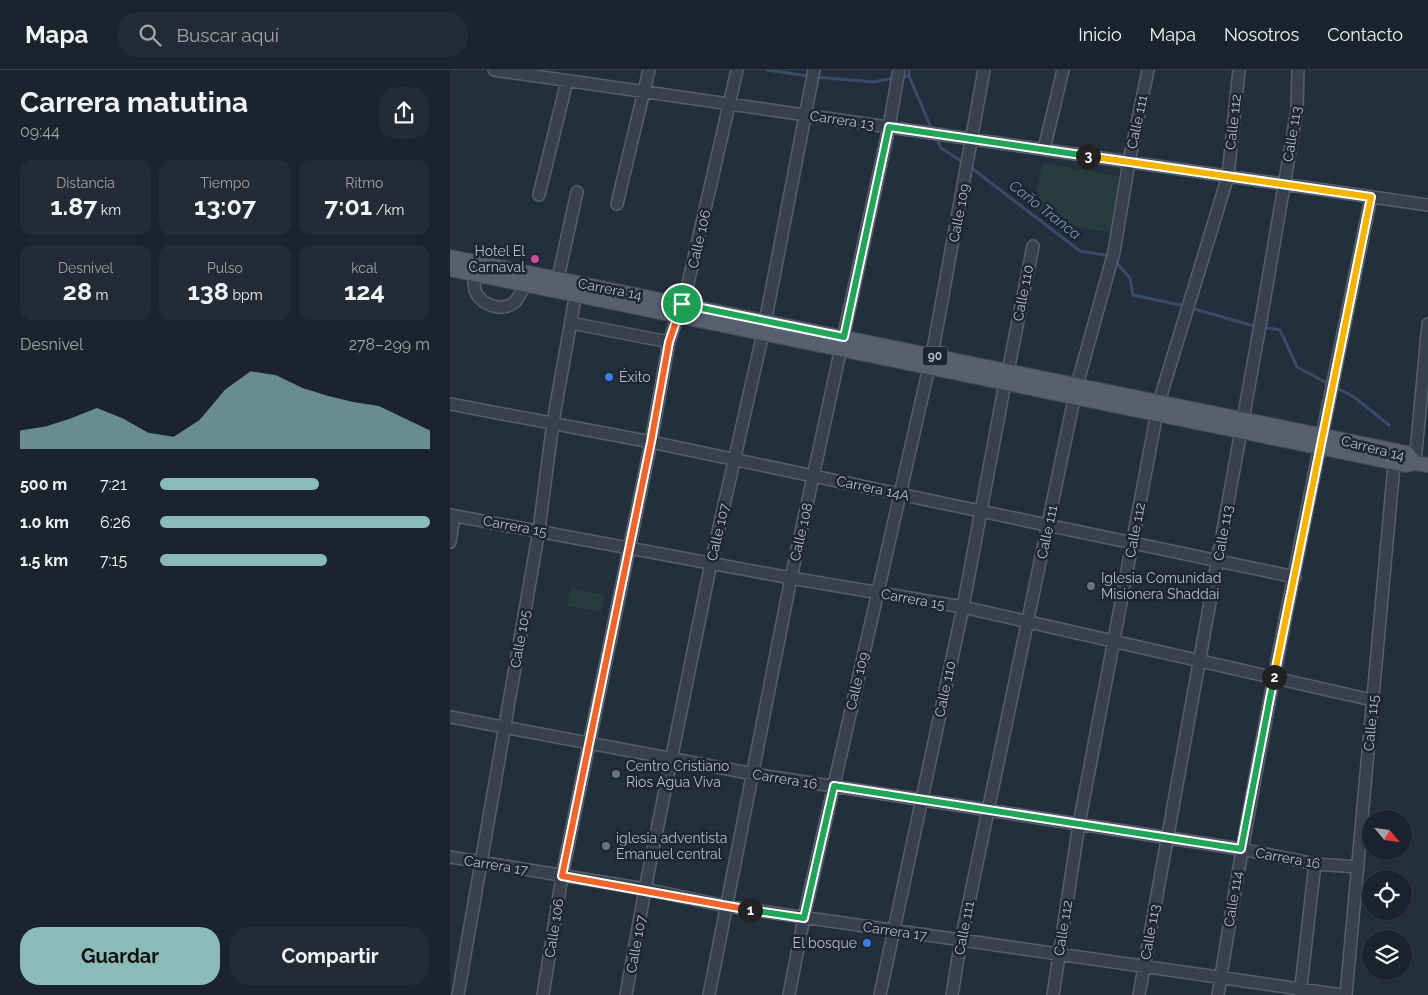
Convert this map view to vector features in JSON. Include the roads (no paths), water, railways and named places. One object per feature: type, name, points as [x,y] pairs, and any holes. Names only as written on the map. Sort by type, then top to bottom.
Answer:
[{"type":"main road","name":"Carrera 14","points":[[450,257],[558,278],[577,288]]},
{"type":"main road","name":"Carrera 14","points":[[450,269],[526,285],[577,288],[1395,457],[1406,465],[1422,464]]},
{"type":"street","name":"Carrera 13","points":[[500,70],[1428,205]]},
{"type":"street","points":[[617,204],[649,70]]},
{"type":"street","name":"Calle 106","points":[[542,995],[562,876],[630,547],[669,342],[680,310],[737,70]]},
{"type":"street","name":"Calle 107","points":[[626,995],[645,889],[711,563],[764,327],[814,70]]},
{"type":"street","name":"Calle 109","points":[[789,995],[804,918],[930,361],[973,139],[984,70]]},
{"type":"street","points":[[1044,149],[1063,70]]},
{"type":"street","name":"Calle 111","points":[[952,995],[961,940],[1076,391],[1114,252],[1129,162],[1148,70]]},
{"type":"street","name":"Calle 112","points":[[1053,995],[1079,824],[1158,408],[1228,176],[1239,70]]},
{"type":"street","name":"Calle 113","points":[[1139,995],[1261,320],[1296,110],[1298,70]]},
{"type":"street","name":"Calle 108","points":[[709,995],[754,774],[791,578],[889,127],[898,72]]},
{"type":"street","points":[[539,195],[567,81]]},
{"type":"street","points":[[558,278],[577,192]]},
{"type":"street","name":"Calle 114","points":[[1218,995],[1241,849],[1320,442],[1371,197]]},
{"type":"street","name":"Calle 110","points":[[880,995],[983,512],[1006,377],[1033,246]]},
{"type":"street","points":[[474,274],[476,291],[483,301],[492,307],[505,307],[515,302],[526,285]]},
{"type":"street","name":"Calle 105","points":[[458,995],[539,530],[553,422],[577,288]]},
{"type":"street","points":[[570,323],[669,342]]},
{"type":"street","points":[[1422,464],[1428,324]]},
{"type":"street","name":"Carrera 14A","points":[[450,404],[553,422],[814,475],[1295,577]]},
{"type":"street","name":"Calle 115","points":[[1344,995],[1358,867],[1395,457]]},
{"type":"street","points":[[450,542],[452,515]]},
{"type":"street","name":"Carrera 15","points":[[452,515],[791,578],[963,607],[1372,700]]},
{"type":"street","name":"Carrera 16","points":[[450,717],[754,774],[1241,849],[1315,864],[1358,867]]},
{"type":"street","name":"Carrera 17","points":[[450,857],[645,889],[726,906],[1220,977],[1300,992],[1344,995]]},
{"type":"street","points":[[1300,992],[1315,864]]},
{"type":"waterway","name":"Caño Tranca","points":[[767,70],[809,76]]},
{"type":"waterway","name":"Caño Tranca","points":[[909,70],[909,76]]},
{"type":"waterway","name":"Caño Tranca","points":[[900,77],[909,76],[932,130]]},
{"type":"waterway","name":"Caño Tranca","points":[[816,77],[873,82],[894,78]]},
{"type":"waterway","name":"Caño Tranca","points":[[935,136],[941,148],[964,163]]},
{"type":"waterway","name":"Caño Tranca","points":[[969,166],[1080,251],[1111,256]]},
{"type":"waterway","name":"Caño Tranca","points":[[1115,261],[1130,278],[1133,295],[1185,306]]},
{"type":"waterway","name":"Caño Tranca","points":[[1191,308],[1250,325],[1280,330],[1297,367],[1329,384]]},
{"type":"waterway","name":"Caño Tranca","points":[[1335,387],[1354,397],[1389,425]]},
{"type":"place","name":"Hotel El Carnaval","points":[[535,259]]},
{"type":"place","name":"Éxito","points":[[609,377]]},
{"type":"place","name":"Iglesia Comunidad Misionera Shaddai","points":[[1091,586]]},
{"type":"place","name":"Centro Cristiano Rios Agua Viva","points":[[616,774]]},
{"type":"place","name":"iglesia adventista Emanuel central","points":[[606,846]]},
{"type":"place","name":"El bosque","points":[[867,943]]}]
